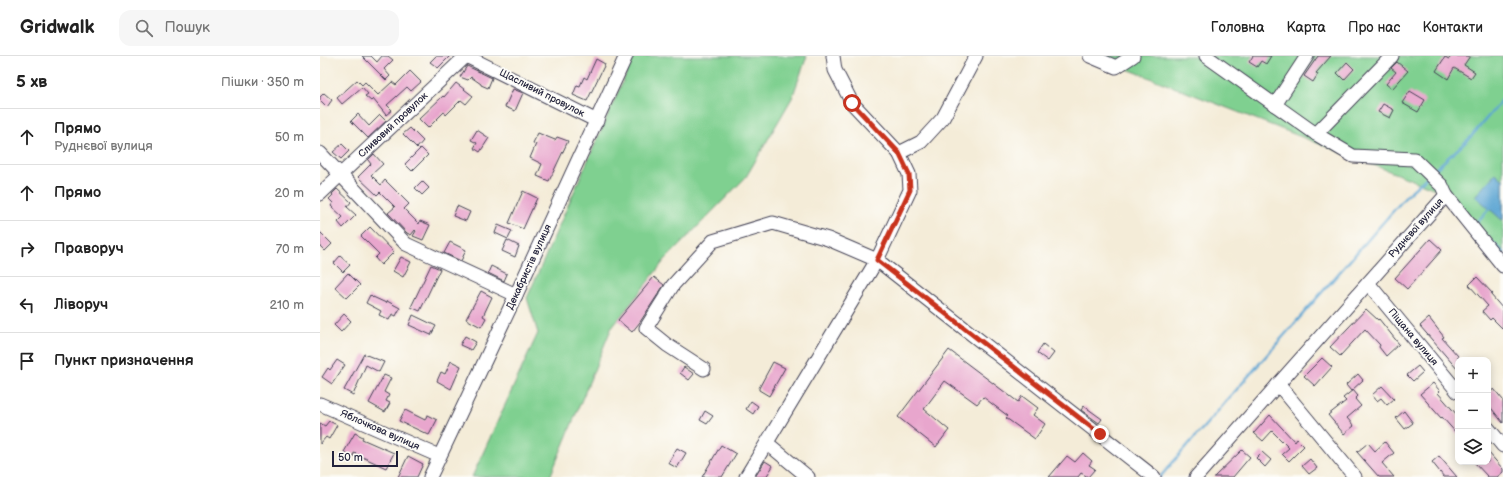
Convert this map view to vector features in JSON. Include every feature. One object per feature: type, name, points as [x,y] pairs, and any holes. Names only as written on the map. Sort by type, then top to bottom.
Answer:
[{"type":"street","name":"Щасливий провулок","points":[[466,56],[597,121]]},
{"type":"street","name":"Сливовий провулок","points":[[320,194],[466,56]]},
{"type":"street","name":"Декабристів вулиця","points":[[430,477],[626,56]]},
{"type":"street","points":[[746,477],[877,260],[910,190],[909,174],[899,153],[852,103],[835,70],[832,56]]},
{"type":"street","points":[[899,153],[921,142],[943,118],[976,56]]},
{"type":"street","points":[[1090,56],[1116,67],[1133,56]]},
{"type":"street","name":"Руднєвої вулиця","points":[[1196,477],[1368,283],[1444,190],[1414,159],[1354,156],[1316,134],[1206,56]]},
{"type":"street","points":[[1275,105],[1307,56]]},
{"type":"street","points":[[1316,134],[1392,56]]},
{"type":"street","points":[[320,154],[406,244],[516,295]]},
{"type":"street","points":[[1444,190],[1503,266]]},
{"type":"street","points":[[704,369],[667,345],[646,328],[673,285],[713,241],[773,223],[828,239],[877,260],[1154,477]]},
{"type":"street","name":"Піщана вулиця","points":[[1368,283],[1455,388]]},
{"type":"street","points":[[1278,384],[1355,477]]},
{"type":"street","name":"Яблочкова вулиця","points":[[320,404],[439,456]]},
{"type":"street","points":[[1489,429],[1503,446]]},
{"type":"street","points":[[767,443],[808,477]]},
{"type":"green space","points":[[634,56],[807,56],[792,98],[746,177],[664,261],[611,329],[550,477],[472,477],[538,333],[527,298]]},
{"type":"green space","points":[[1094,56],[1503,56],[1503,264],[1448,194]]},
{"type":"water","points":[[1496,173],[1503,180],[1502,220],[1475,196]]},
{"type":"building","points":[[362,56],[371,56],[377,62],[382,56],[388,56],[393,60],[384,69],[390,76],[386,80]]},
{"type":"building","points":[[436,56],[450,56],[438,68],[430,62]]},
{"type":"building","points":[[1253,56],[1271,56],[1266,64],[1261,61],[1257,67],[1249,62]]},
{"type":"building","points":[[1318,56],[1331,56],[1316,73],[1318,74],[1313,82],[1304,76]]},
{"type":"building","points":[[1451,56],[1470,56],[1464,65],[1475,72],[1471,78],[1454,68],[1448,79],[1436,71],[1445,57],[1449,59]]},
{"type":"building","points":[[596,59],[605,64],[587,101],[573,95],[577,85],[580,86],[584,77],[587,79]]},
{"type":"building","points":[[1347,62],[1354,69],[1344,80],[1337,73]]},
{"type":"building","points":[[1397,62],[1408,71],[1392,89],[1386,84],[1396,72],[1391,68]]},
{"type":"building","points":[[467,66],[492,78],[488,88],[481,85],[471,77],[468,80],[460,77]]},
{"type":"building","points":[[410,71],[421,82],[411,91],[407,87],[387,105],[392,110],[386,115],[373,99],[371,101],[365,96],[368,94],[362,87],[342,104],[337,98],[357,80],[362,85],[365,82],[378,95],[392,82],[396,85]]},
{"type":"building","points":[[456,83],[473,96],[466,104],[461,100],[446,115],[444,112],[428,128],[419,119],[443,96],[444,97]]},
{"type":"building","points":[[513,89],[523,93],[515,111],[505,107]]},
{"type":"building","points":[[1410,91],[1425,100],[1418,112],[1402,103]]},
{"type":"building","points":[[324,93],[332,100],[327,107],[320,100],[320,97]]},
{"type":"building","points":[[1383,104],[1394,110],[1390,118],[1378,112]]},
{"type":"building","points":[[358,114],[369,126],[380,115],[386,121],[368,138],[351,121]]},
{"type":"building","points":[[410,128],[423,141],[417,148],[403,134]]},
{"type":"building","points":[[477,130],[489,138],[480,152],[474,148],[477,143],[471,140]]},
{"type":"building","points":[[538,133],[555,140],[557,137],[568,141],[549,181],[537,176],[542,164],[530,158],[536,144],[533,143]]},
{"type":"building","points":[[342,144],[349,151],[341,159],[333,152]]},
{"type":"building","points":[[421,148],[428,155],[412,171],[405,164]]},
{"type":"building","points":[[374,154],[383,164],[371,175],[381,185],[385,180],[409,204],[404,209],[419,224],[420,221],[430,225],[423,240],[413,236],[416,231],[415,230],[411,235],[407,233],[388,213],[395,207],[380,192],[377,195],[358,177],[371,164],[368,160]]},
{"type":"building","points":[[422,181],[429,188],[422,195],[415,188]]},
{"type":"building","points":[[337,189],[351,202],[347,207],[356,215],[343,228],[338,222],[343,217],[331,206],[333,203],[329,199]]},
{"type":"building","points":[[523,191],[537,198],[523,229],[509,223]]},
{"type":"building","points":[[457,206],[470,212],[466,221],[453,216]]},
{"type":"building","points":[[498,225],[512,231],[508,239],[495,233]]},
{"type":"building","points":[[370,227],[394,252],[381,265],[375,258],[379,254],[361,236]]},
{"type":"building","points":[[320,232],[332,244],[325,251],[320,246]]},
{"type":"building","points":[[1430,239],[1442,250],[1407,289],[1395,278]]},
{"type":"building","points":[[507,240],[519,246],[515,257],[502,251]]},
{"type":"building","points":[[450,242],[466,250],[461,261],[444,253]]},
{"type":"building","points":[[340,256],[350,265],[343,272],[334,263]]},
{"type":"building","points":[[401,257],[411,262],[403,277],[393,271]]},
{"type":"building","points":[[431,265],[440,269],[420,311],[411,307]]},
{"type":"building","points":[[491,266],[507,274],[504,281],[488,273]]},
{"type":"building","points":[[348,273],[360,285],[347,298],[335,287]]},
{"type":"building","points":[[654,277],[664,285],[632,332],[618,320]]},
{"type":"building","points":[[1477,277],[1493,294],[1491,295],[1503,309],[1503,329],[1492,318],[1490,320],[1482,311],[1488,306],[1469,285]]},
{"type":"building","points":[[481,291],[492,297],[483,316],[486,318],[481,327],[466,319]]},
{"type":"building","points":[[370,295],[373,298],[386,303],[387,301],[400,308],[396,316],[392,314],[389,320],[379,315],[381,311],[366,303]]},
{"type":"building","points":[[1366,309],[1378,320],[1379,319],[1399,344],[1386,356],[1379,347],[1380,345],[1365,329],[1340,356],[1330,347]]},
{"type":"building","points":[[344,314],[351,321],[341,332],[334,325]]},
{"type":"building","points":[[413,315],[436,326],[431,335],[409,325]]},
{"type":"building","points":[[1429,318],[1444,337],[1442,338],[1458,356],[1455,357],[1455,367],[1420,326]]},
{"type":"building","points":[[465,336],[476,342],[471,350],[460,345]]},
{"type":"building","points":[[1043,344],[1054,353],[1048,361],[1037,353]]},
{"type":"building","points":[[949,350],[1018,402],[1022,396],[1038,408],[1033,415],[1045,424],[1035,439],[1006,418],[1008,416],[983,397],[977,404],[945,381],[924,409],[949,430],[936,447],[898,417]]},
{"type":"building","points":[[364,354],[384,362],[379,372],[366,365],[353,395],[344,390]]},
{"type":"building","points":[[1322,358],[1332,367],[1315,386],[1304,376]]},
{"type":"building","points":[[337,360],[345,365],[332,384],[322,377],[328,368],[330,370]]},
{"type":"building","points":[[451,361],[461,366],[451,389],[437,381],[441,372],[445,374]]},
{"type":"building","points":[[773,362],[785,368],[769,396],[759,390],[759,388]]},
{"type":"building","points":[[1418,366],[1423,372],[1413,381],[1407,375]]},
{"type":"building","points":[[684,367],[694,374],[689,380],[680,373]]},
{"type":"building","points":[[1358,374],[1363,380],[1351,391],[1346,385]]},
{"type":"building","points":[[384,375],[391,378],[384,392],[389,395],[386,401],[390,403],[385,412],[369,403]]},
{"type":"building","points":[[1433,383],[1440,391],[1438,393],[1455,413],[1455,432],[1442,417],[1441,418],[1420,394]]},
{"type":"building","points":[[1382,386],[1394,399],[1387,405],[1381,398],[1377,401],[1372,395]]},
{"type":"building","points":[[1494,389],[1503,400],[1503,423],[1491,408],[1491,391]]},
{"type":"building","points":[[1353,390],[1358,396],[1355,399],[1361,406],[1347,418],[1354,426],[1344,434],[1328,415],[1346,401],[1343,398]]},
{"type":"building","points":[[751,401],[758,406],[753,414],[746,409]]},
{"type":"building","points":[[1084,406],[1102,419],[1099,423],[1081,410]]},
{"type":"building","points":[[405,410],[425,420],[427,415],[437,420],[429,435],[399,421]]},
{"type":"building","points":[[705,411],[713,416],[707,424],[700,420]]},
{"type":"building","points":[[1404,411],[1413,423],[1405,429],[1396,418]]},
{"type":"building","points":[[1270,415],[1295,442],[1297,439],[1304,446],[1289,461],[1282,454],[1289,448],[1272,431],[1263,441],[1254,433]]},
{"type":"building","points":[[329,421],[337,425],[329,439],[326,437],[320,444],[320,423],[325,426]]},
{"type":"building","points":[[355,433],[363,437],[362,439],[394,453],[386,468],[354,453],[353,457],[344,452]]},
{"type":"building","points":[[1385,442],[1394,453],[1382,463],[1394,477],[1379,477],[1357,452],[1368,443],[1375,451]]},
{"type":"building","points":[[721,445],[736,454],[722,477],[702,477]]},
{"type":"building","points":[[677,448],[686,453],[677,468],[668,463]]},
{"type":"building","points":[[1242,450],[1250,457],[1233,477],[1214,477]]},
{"type":"building","points":[[1262,452],[1271,460],[1265,467],[1256,458]]},
{"type":"building","points":[[1083,453],[1092,461],[1089,465],[1095,469],[1088,477],[1081,473],[1078,477],[1049,477],[1067,456],[1075,462]]},
{"type":"building","points":[[1491,455],[1503,469],[1503,472],[1497,477],[1488,477],[1477,465],[1491,465]]},
{"type":"building","points":[[408,456],[423,464],[417,477],[398,477]]},
{"type":"building","points":[[1439,456],[1457,477],[1444,477],[1432,462]]},
{"type":"building","points":[[1310,459],[1317,468],[1309,474],[1302,466]]},
{"type":"building","points":[[765,461],[773,466],[766,477],[755,477]]},
{"type":"waterway","points":[[1432,172],[1469,139],[1503,99]]},
{"type":"waterway","points":[[1160,477],[1409,193],[1427,177]]},
{"type":"waterway","points":[[1475,224],[1489,209]]},
{"type":"waterway","points":[[1491,241],[1503,253]]},
{"type":"route","points":[[852,103],[899,153],[909,174],[910,190],[877,260],[1100,434]]}]
